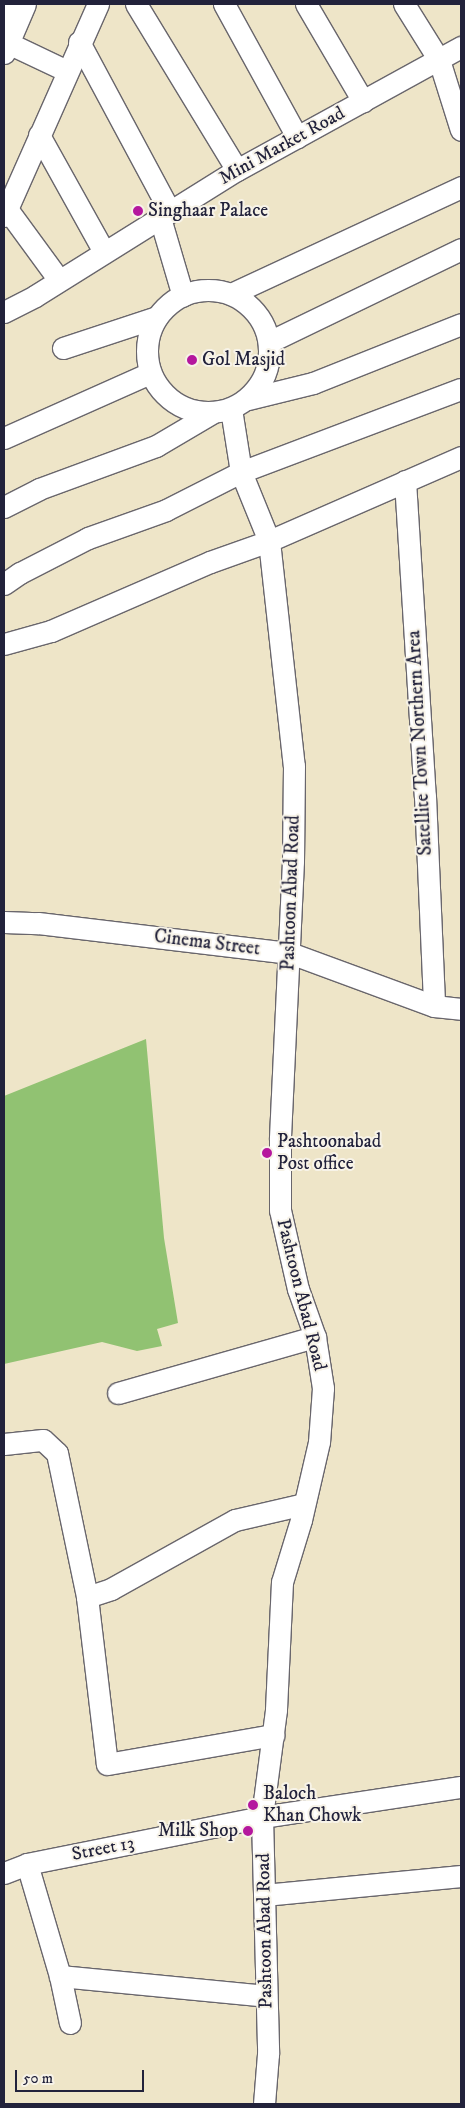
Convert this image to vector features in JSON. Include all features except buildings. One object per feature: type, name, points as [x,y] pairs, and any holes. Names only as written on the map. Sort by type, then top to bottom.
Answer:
[{"type":"street","points":[[4,4],[16,23]]},
{"type":"street","points":[[26,4],[6,48],[67,71]]},
{"type":"street","points":[[59,280],[5,212],[79,42],[98,4]]},
{"type":"street","points":[[136,4],[237,170]]},
{"type":"street","points":[[224,4],[297,137]]},
{"type":"street","points":[[306,4],[363,101]]},
{"type":"street","points":[[404,4],[439,60],[461,130]]},
{"type":"street","points":[[79,42],[165,215],[183,296]]},
{"type":"street","name":"Mini Market Road","points":[[4,312],[237,170],[461,47]]},
{"type":"street","points":[[39,136],[104,252]]},
{"type":"street","points":[[231,294],[461,187]]},
{"type":"street","points":[[269,342],[461,249]]},
{"type":"street","points":[[4,507],[39,489],[156,446],[230,407],[262,383],[269,363],[269,342],[263,322],[249,305],[231,294],[211,290],[190,293],[171,303],[157,317],[149,335],[147,354],[150,373],[160,390],[174,403],[192,411],[230,407],[313,383],[461,324]]},
{"type":"street","points":[[63,348],[157,317]]},
{"type":"street","points":[[4,438],[150,373]]},
{"type":"street","points":[[4,584],[20,573],[88,538],[166,510],[241,472],[461,389]]},
{"type":"street","name":"Pashtoon Abad Road","points":[[230,407],[241,472],[269,541],[294,766],[290,953],[280,1139],[280,1210],[298,1289],[315,1337],[323,1388],[320,1433],[304,1504],[282,1582],[276,1710],[262,1817],[268,2054],[264,2104]]},
{"type":"street","points":[[4,644],[51,632],[210,562],[269,541],[461,457]]},
{"type":"street","name":"Satellite Town Northern Area","points":[[405,481],[425,796],[434,1006]]},
{"type":"street","name":"Cinema Street","points":[[4,922],[38,924],[290,953],[434,1006],[461,1009]]},
{"type":"street","points":[[118,1393],[315,1337]]},
{"type":"street","points":[[4,1444],[43,1440],[57,1453],[88,1597],[107,1764],[273,1735]]},
{"type":"street","points":[[88,1597],[111,1589],[234,1520],[304,1504]]},
{"type":"street","name":"Street 13","points":[[4,1873],[27,1864],[262,1817],[461,1787]]},
{"type":"street","points":[[27,1864],[60,1976],[70,2023]]},
{"type":"street","points":[[264,1895],[461,1876]]},
{"type":"street","points":[[60,1976],[266,1996]]},
{"type":"green space","points":[[146,1039],[164,1238],[178,1323],[157,1329],[162,1346],[137,1351],[102,1342],[4,1364],[4,1096]]},
{"type":"place","name":"Singhaar Palace","points":[[138,211]]},
{"type":"place","name":"Gol Masjid","points":[[192,360]]},
{"type":"place","name":"Pashtoonabad Post office","points":[[267,1153]]},
{"type":"place","name":"Baloch Khan Chowk","points":[[253,1805]]},
{"type":"place","name":"Milk Shop","points":[[248,1831]]}]
